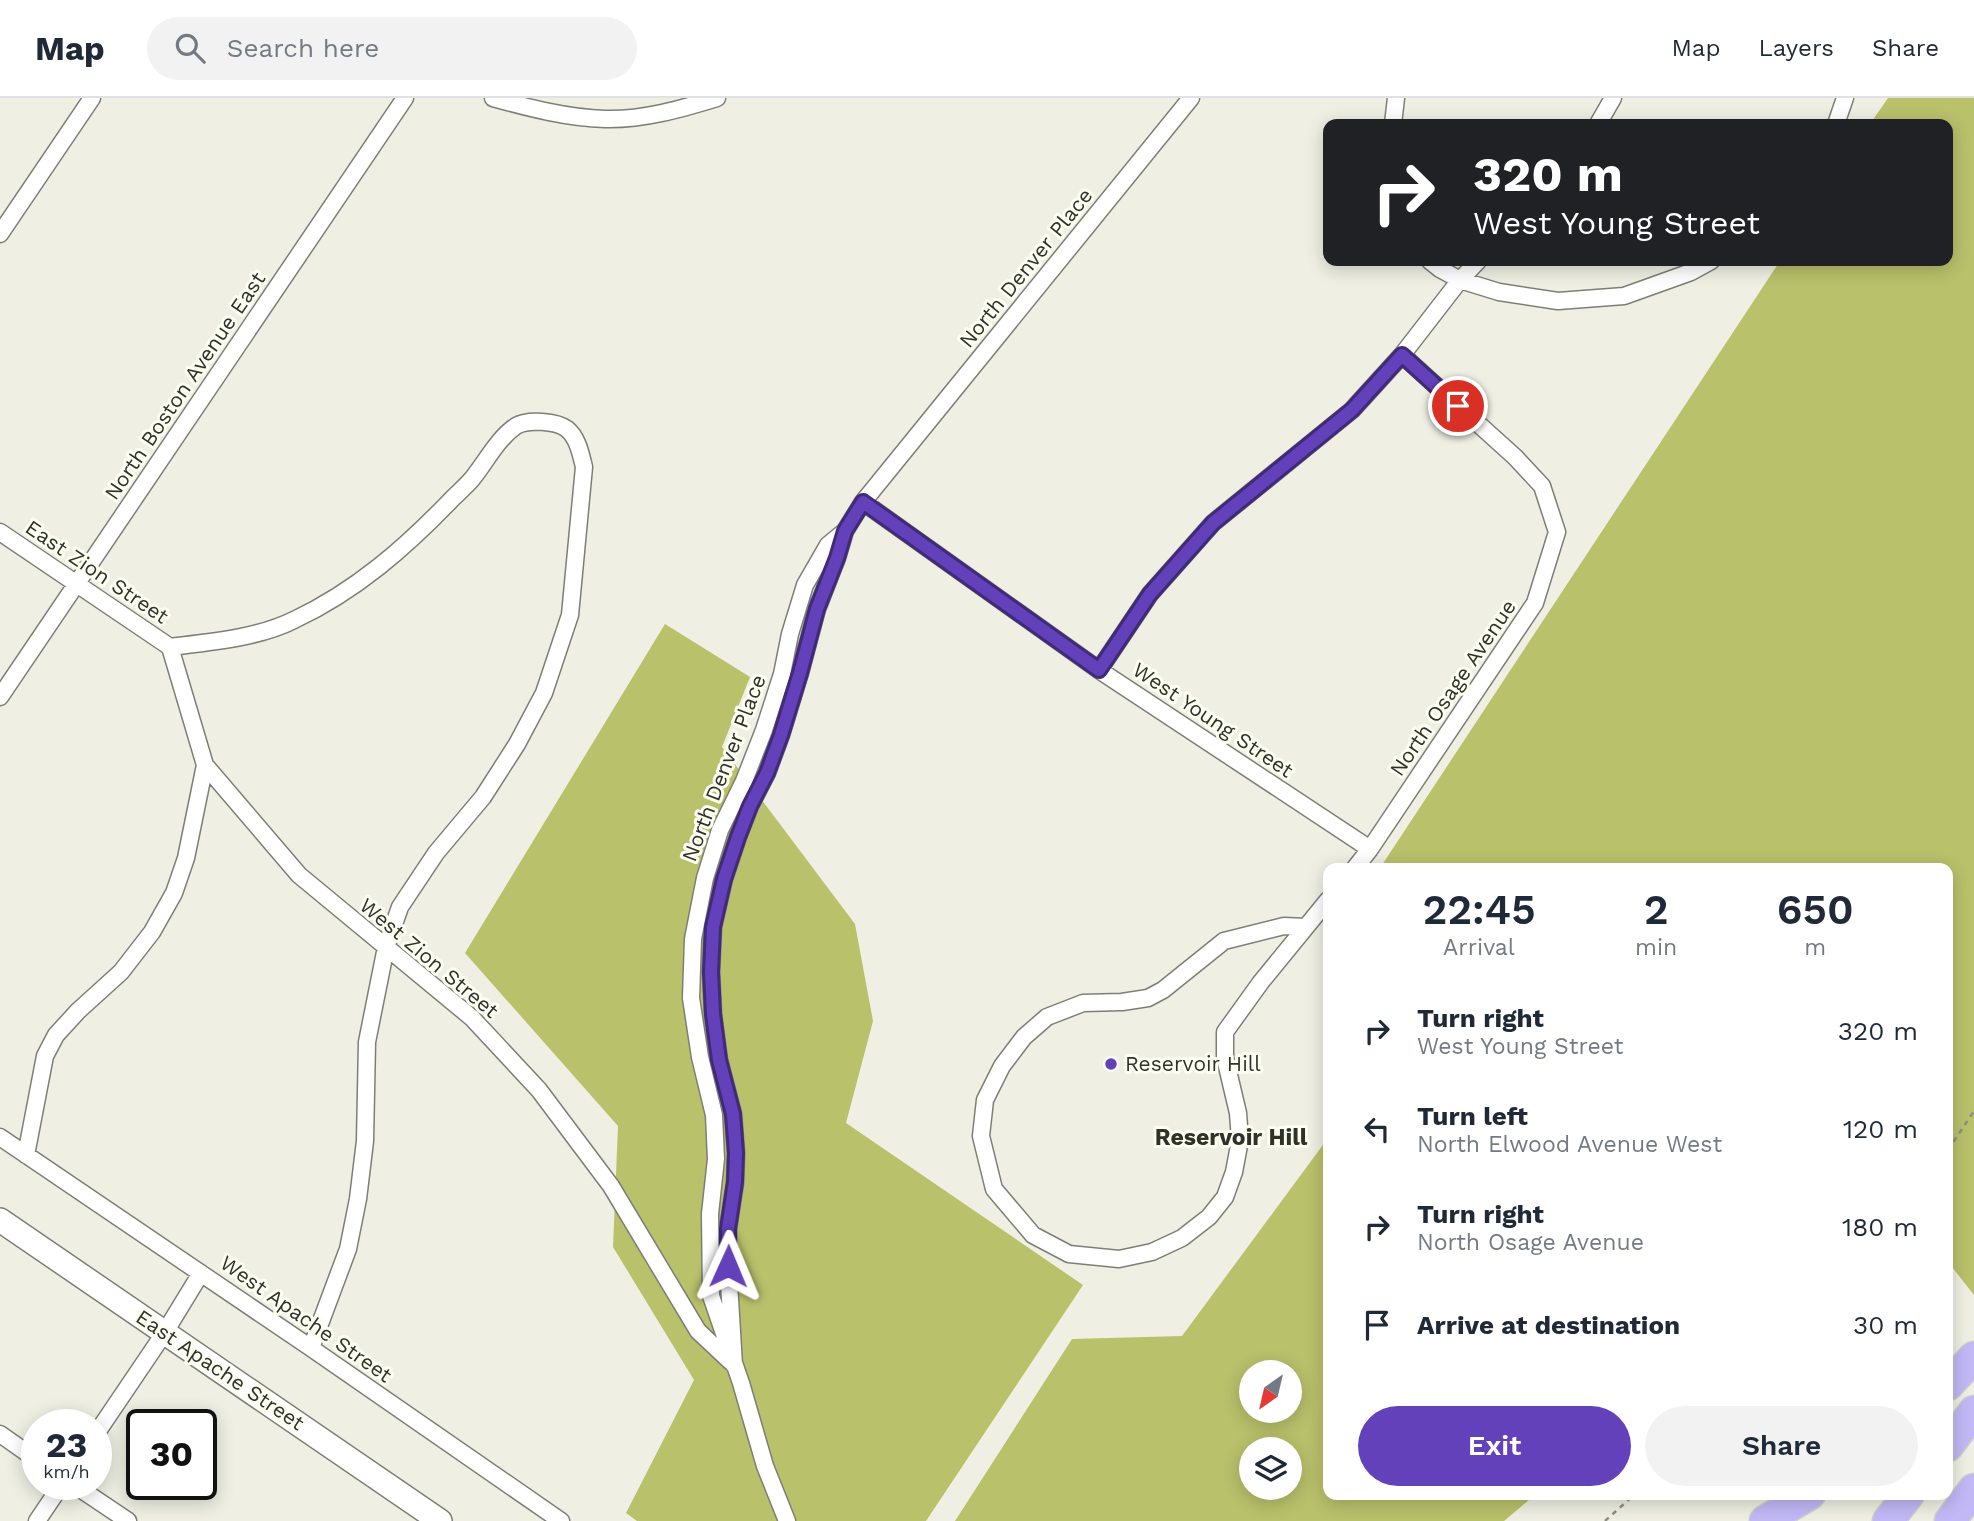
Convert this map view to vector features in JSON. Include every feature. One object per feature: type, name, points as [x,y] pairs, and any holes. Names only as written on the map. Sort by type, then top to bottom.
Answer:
[{"type":"highway","points":[[1953,1380],[1974,1357]]},
{"type":"highway","points":[[1953,1439],[1974,1412]]},
{"type":"highway","points":[[1950,1521],[1974,1489]]},
{"type":"highway","points":[[1765,1521],[1800,1500]]},
{"type":"highway","points":[[1888,1521],[1904,1500]]},
{"type":"main road","name":"East Apache Street","points":[[0,1220],[440,1521]]},
{"type":"street","points":[[0,234],[92,98]]},
{"type":"street","name":"North Boston Avenue East","points":[[0,697],[405,98]]},
{"type":"street","points":[[493,98],[538,110],[605,119],[642,116],[717,98]]},
{"type":"street","name":"North Denver Place","points":[[787,1521],[765,1466],[711,1296],[710,1214],[716,1159],[714,1115],[700,1057],[691,998],[693,939],[705,878],[720,830],[744,781],[764,730],[782,674],[790,634],[805,584],[828,545],[845,531],[863,502],[1191,98]]},
{"type":"street","points":[[1394,119],[1396,98]]},
{"type":"street","points":[[1601,119],[1613,98]]},
{"type":"street","points":[[1838,119],[1844,98]]},
{"type":"street","points":[[1436,266],[1460,280],[1499,292],[1558,301],[1624,296],[1702,266]]},
{"type":"street","points":[[1099,670],[1150,594],[1213,523],[1352,410],[1402,355],[1473,266]]},
{"type":"street","name":"North Osage Avenue","points":[[1358,863],[1535,604],[1557,531],[1542,486],[1515,457],[1402,355]]},
{"type":"street","points":[[0,1137],[26,1155],[45,1056],[56,1035],[121,972],[152,932],[174,893],[186,858],[205,765],[170,647],[220,641],[293,621],[351,589],[384,563],[463,488],[500,442],[517,426],[536,421],[567,429],[578,445],[584,467],[570,615],[544,693],[517,744],[483,797],[436,853],[400,906],[386,947],[368,1042],[365,1141],[358,1199],[348,1249],[311,1348]]},
{"type":"street","name":"West Young Street","points":[[863,502],[1099,670],[1370,849]]},
{"type":"street","name":"East Zion Street","points":[[0,532],[170,647]]},
{"type":"street","name":"West Zion Street","points":[[205,765],[299,875],[472,1018],[539,1090],[611,1186],[698,1331],[734,1365]]},
{"type":"street","points":[[1306,927],[1284,926],[1224,942],[1163,990],[1147,998],[1083,1003],[1048,1017],[1024,1037],[1002,1066],[985,1100],[981,1136],[994,1189],[1033,1235],[1069,1254],[1119,1259],[1153,1252],[1182,1238],[1209,1217],[1225,1197],[1234,1172],[1240,1140],[1238,1113],[1225,1058],[1224,1032],[1323,906]]},
{"type":"street","name":"West Apache Street","points":[[26,1155],[561,1521]]},
{"type":"street","points":[[112,1410],[201,1273]]},
{"type":"street","points":[[0,1434],[21,1449]]},
{"type":"street","points":[[37,1521],[51,1500]]},
{"type":"street","points":[[97,1500],[128,1521]]},
{"type":"path","points":[[1953,1142],[1974,1111]]},
{"type":"path","points":[[1605,1521],[1628,1500]]},
{"type":"green space","points":[[1888,98],[1974,98],[1974,1295],[1953,1268],[1953,863],[1383,863],[1777,266],[1953,266],[1953,119],[1873,119]]},
{"type":"green space","points":[[665,624],[750,677],[722,747],[855,924],[873,1021],[846,1123],[1083,1285],[926,1521],[637,1521],[626,1513],[694,1380],[613,1247],[618,1126],[465,953]]},
{"type":"green space","points":[[1323,1145],[1323,1500],[1529,1500],[1504,1521],[955,1521],[1072,1339],[1182,1336]]},
{"type":"place","name":"Reservoir Hill","points":[[1111,1064]]},
{"type":"district","name":"Reservoir Hill","points":[[1231,1137]]},
{"type":"route","points":[[728,1266],[728,1229],[736,1153],[733,1114],[719,1060],[713,1014],[713,927],[724,879],[738,837],[781,735],[817,609],[845,531],[863,502],[1099,670],[1150,594],[1213,523],[1352,410],[1402,355],[1458,406]]}]
